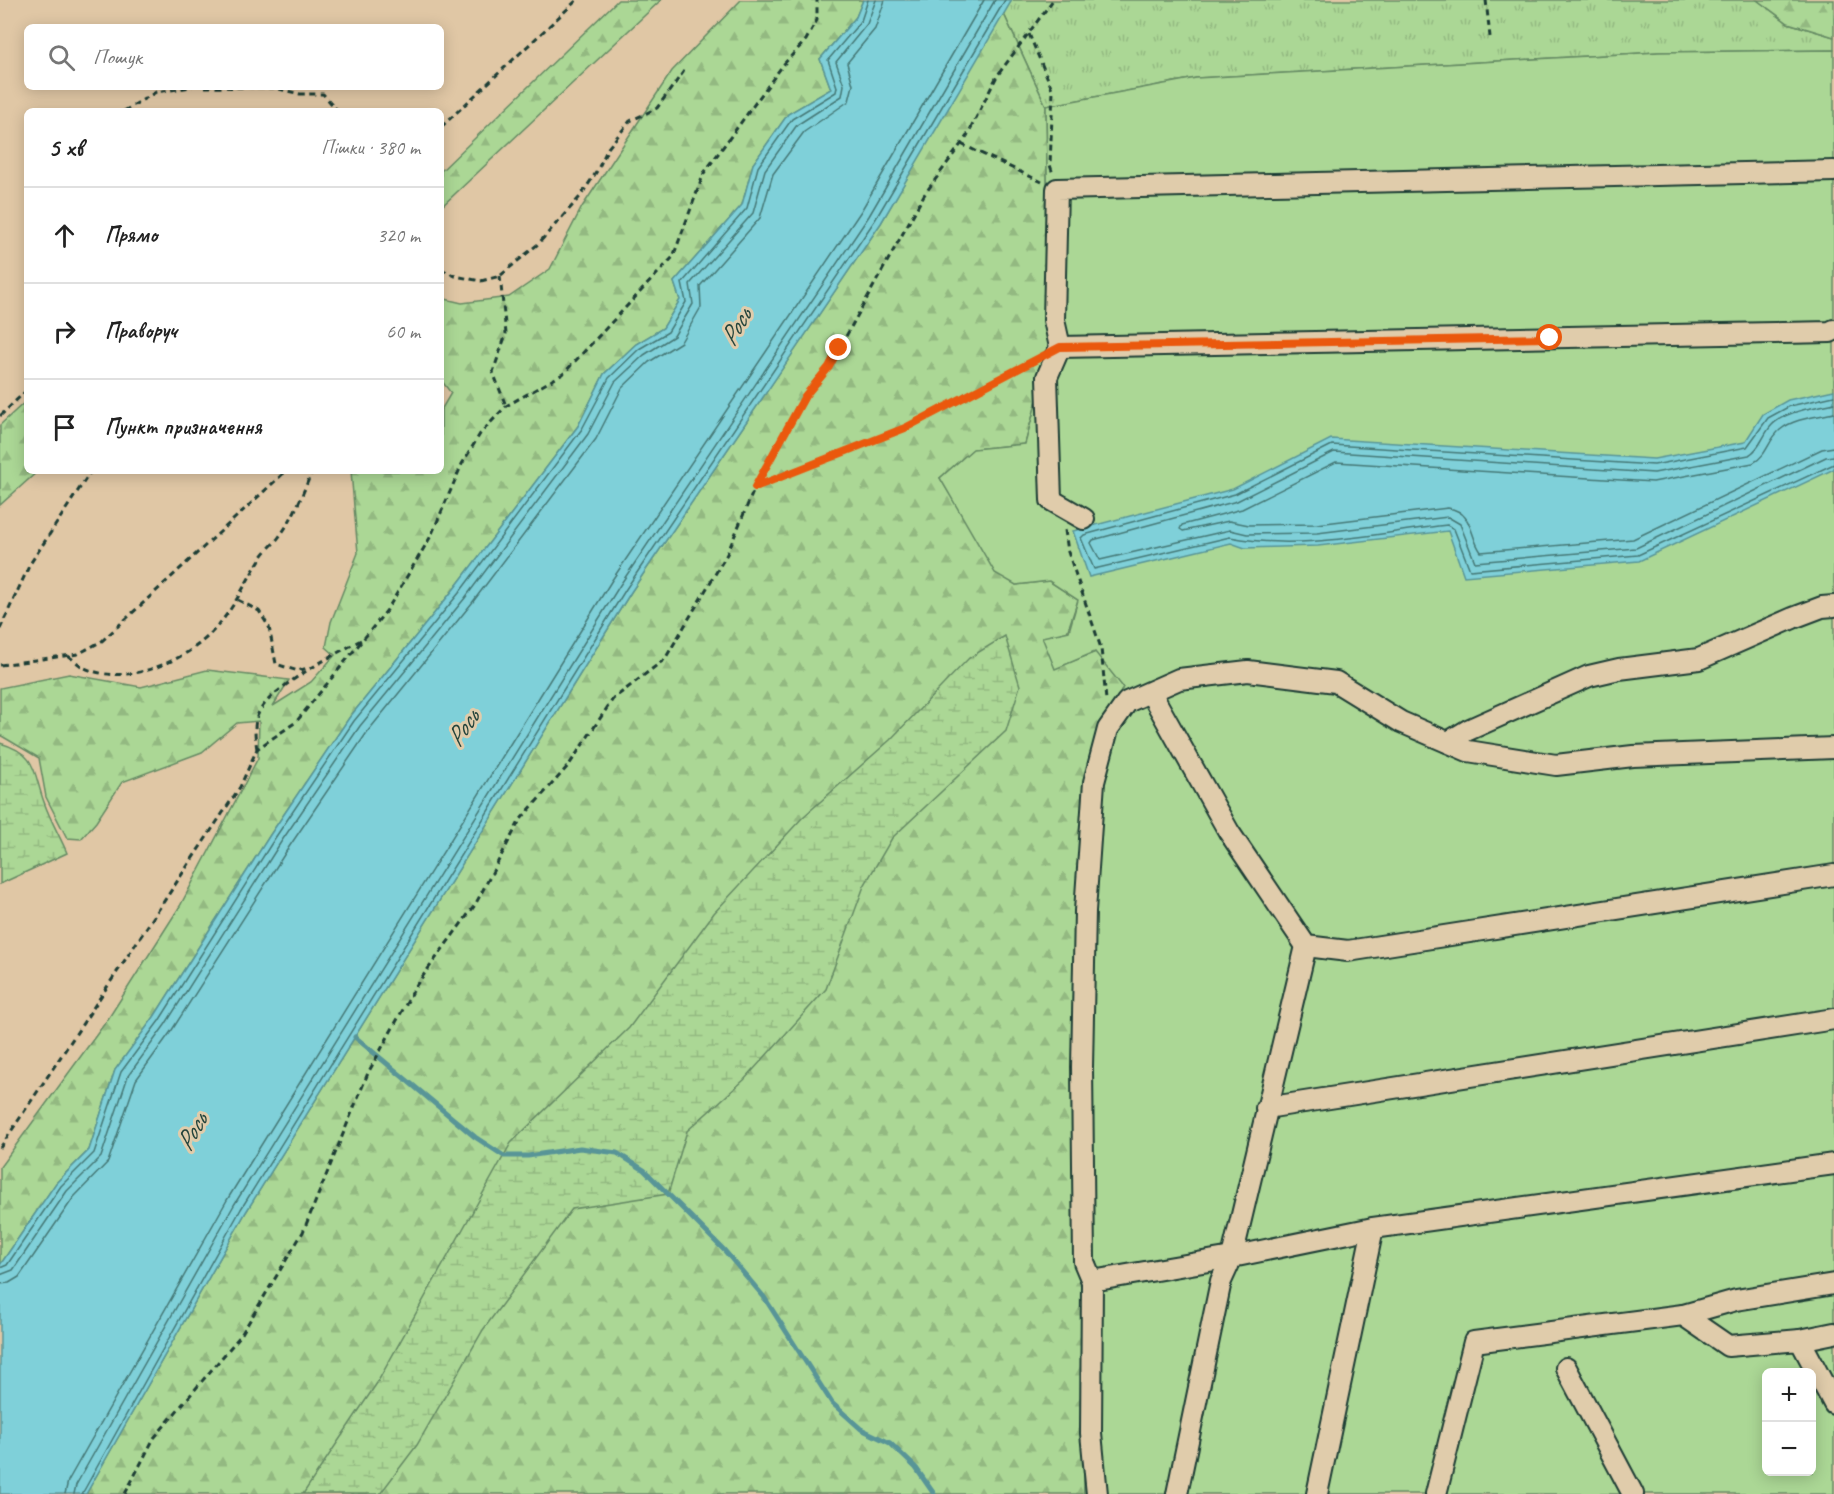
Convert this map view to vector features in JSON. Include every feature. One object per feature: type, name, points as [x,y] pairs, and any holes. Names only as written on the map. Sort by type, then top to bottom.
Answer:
[{"type":"street","points":[[1084,519],[1051,500],[1047,377],[1060,347],[1054,320],[1057,189],[1834,171]]},
{"type":"street","points":[[1060,347],[1830,332],[1834,330]]},
{"type":"street","points":[[1448,742],[1468,730],[1589,676],[1619,669],[1699,659],[1793,618],[1822,607],[1834,606]]},
{"type":"street","points":[[1097,1494],[1090,1433],[1092,1281],[1084,1262],[1082,1067],[1084,911],[1094,782],[1108,729],[1127,702],[1179,679],[1248,671],[1336,682],[1401,722],[1468,751],[1556,765],[1633,756],[1834,748]]},
{"type":"street","points":[[1151,693],[1229,832],[1306,946],[1232,1257],[1221,1281],[1177,1494]]},
{"type":"street","points":[[1306,946],[1348,951],[1834,875]]},
{"type":"street","points":[[1266,1108],[1834,1019]]},
{"type":"street","points":[[1092,1281],[1232,1257],[1373,1228],[1834,1164]]},
{"type":"street","points":[[1317,1494],[1373,1228]]},
{"type":"street","points":[[1436,1494],[1474,1342],[1683,1315],[1736,1300],[1834,1284]]},
{"type":"street","points":[[1683,1315],[1728,1346],[1800,1340],[1834,1333]]},
{"type":"street","points":[[1800,1340],[1834,1404]]},
{"type":"street","points":[[1566,1368],[1633,1494]]},
{"type":"path","points":[[444,124],[577,0]]},
{"type":"path","points":[[0,1148],[240,787],[257,749],[296,722],[387,610],[431,536],[462,464],[480,434],[506,406],[563,374],[673,257],[704,172],[783,65],[806,40],[816,20],[817,0]]},
{"type":"path","points":[[125,1494],[154,1438],[241,1335],[303,1232],[368,1073],[417,984],[475,905],[520,820],[569,765],[613,699],[664,659],[727,554],[755,487],[805,396],[829,367],[924,195],[962,144],[997,76],[1053,0]]},
{"type":"path","points":[[1486,0],[1490,37]]},
{"type":"path","points":[[1029,34],[1053,91],[1050,165],[1057,189]]},
{"type":"path","points":[[444,270],[455,276],[480,281],[500,276],[538,244],[580,197],[597,171],[608,148],[630,122],[657,108],[684,71]]},
{"type":"path","points":[[129,108],[156,92],[170,90]]},
{"type":"path","points":[[283,90],[300,94],[323,94],[335,108]]},
{"type":"path","points":[[962,144],[1057,189]]},
{"type":"path","points":[[500,276],[506,334],[493,372],[506,406]]},
{"type":"path","points":[[755,487],[905,428],[1060,347]]},
{"type":"path","points":[[0,416],[24,393]]},
{"type":"path","points":[[0,629],[30,564],[89,474]]},
{"type":"path","points":[[0,666],[78,654],[102,641],[283,474]]},
{"type":"path","points":[[67,654],[83,667],[105,674],[132,673],[168,663],[212,632],[238,600],[261,557],[279,537],[294,512],[311,474]]},
{"type":"path","points":[[1062,507],[1068,552],[1101,648],[1108,729]]},
{"type":"path","points":[[238,600],[259,611],[269,627],[276,664],[298,671],[312,667]]},
{"type":"path","points":[[257,749],[254,733],[258,713],[277,692],[312,667],[366,637]]},
{"type":"green space","points":[[618,0],[661,0],[444,204],[444,168]]},
{"type":"green space","points":[[741,0],[863,0],[856,17],[820,59],[831,89],[788,114],[753,164],[742,205],[674,282],[680,300],[663,328],[636,344],[604,374],[578,426],[454,589],[349,718],[270,835],[154,1017],[115,1070],[89,1150],[56,1183],[0,1265],[0,1167],[108,1019],[180,906],[258,758],[259,721],[237,723],[202,752],[122,782],[96,822],[81,839],[67,838],[46,797],[39,758],[0,735],[0,688],[69,674],[141,687],[207,670],[289,680],[273,706],[311,682],[335,655],[326,647],[331,622],[358,553],[351,474],[444,474],[444,405],[451,393],[444,384],[444,299],[462,303],[509,297],[550,269],[582,207],[672,71]]},
{"type":"green space","points":[[1012,0],[1757,0],[1788,23],[1834,37],[1834,50],[1659,52],[1196,78],[1046,106],[1003,12]]},
{"type":"green space","points":[[1757,0],[1834,0],[1834,37],[1788,23]]},
{"type":"green space","points":[[1003,12],[1046,106],[1050,353],[1025,444],[974,449],[940,478],[969,526],[1016,585],[1049,581],[1078,600],[1055,668],[1096,652],[1123,687],[1085,773],[1084,1494],[86,1494],[246,1212],[631,592],[881,223]]},
{"type":"green space","points":[[1834,50],[1834,1494],[1084,1494],[1085,773],[1123,687],[1095,652],[1055,669],[1042,637],[1069,631],[1078,600],[1049,581],[1016,585],[995,573],[940,478],[973,449],[1025,444],[1050,353],[1046,106],[1196,78],[1659,52]]},
{"type":"green space","points":[[24,403],[24,474],[35,474],[0,505],[0,425]]},
{"type":"green space","points":[[1005,636],[1020,686],[1006,731],[892,838],[864,886],[826,989],[744,1080],[687,1131],[668,1194],[572,1209],[483,1330],[417,1445],[380,1494],[303,1494],[377,1383],[511,1143],[629,1028],[714,913],[803,817],[890,740],[969,658]]},
{"type":"green space","points":[[0,743],[21,753],[32,765],[46,809],[67,853],[0,884]]},
{"type":"water","name":"Рось","points":[[863,0],[1012,0],[881,223],[631,592],[246,1212],[86,1494],[0,1494],[0,1265],[56,1183],[89,1150],[115,1070],[154,1017],[270,835],[349,718],[454,589],[578,426],[604,374],[636,344],[663,328],[680,300],[674,282],[742,205],[753,164],[788,114],[831,89],[820,59],[856,17]]},
{"type":"water","points":[[1834,390],[1834,469],[1639,561],[1464,576],[1448,531],[1318,546],[1245,548],[1231,543],[1089,577],[1073,531],[1233,489],[1331,439],[1654,459],[1745,442],[1763,414],[1788,400]]},
{"type":"waterway","points":[[355,1037],[475,1137],[504,1156],[528,1156],[580,1148],[617,1153],[644,1170],[724,1250],[764,1297],[832,1403],[861,1429],[890,1443],[916,1468],[934,1494]]},
{"type":"route","points":[[839,348],[829,367],[805,396],[755,487],[905,428],[1060,347],[1550,338]]}]
